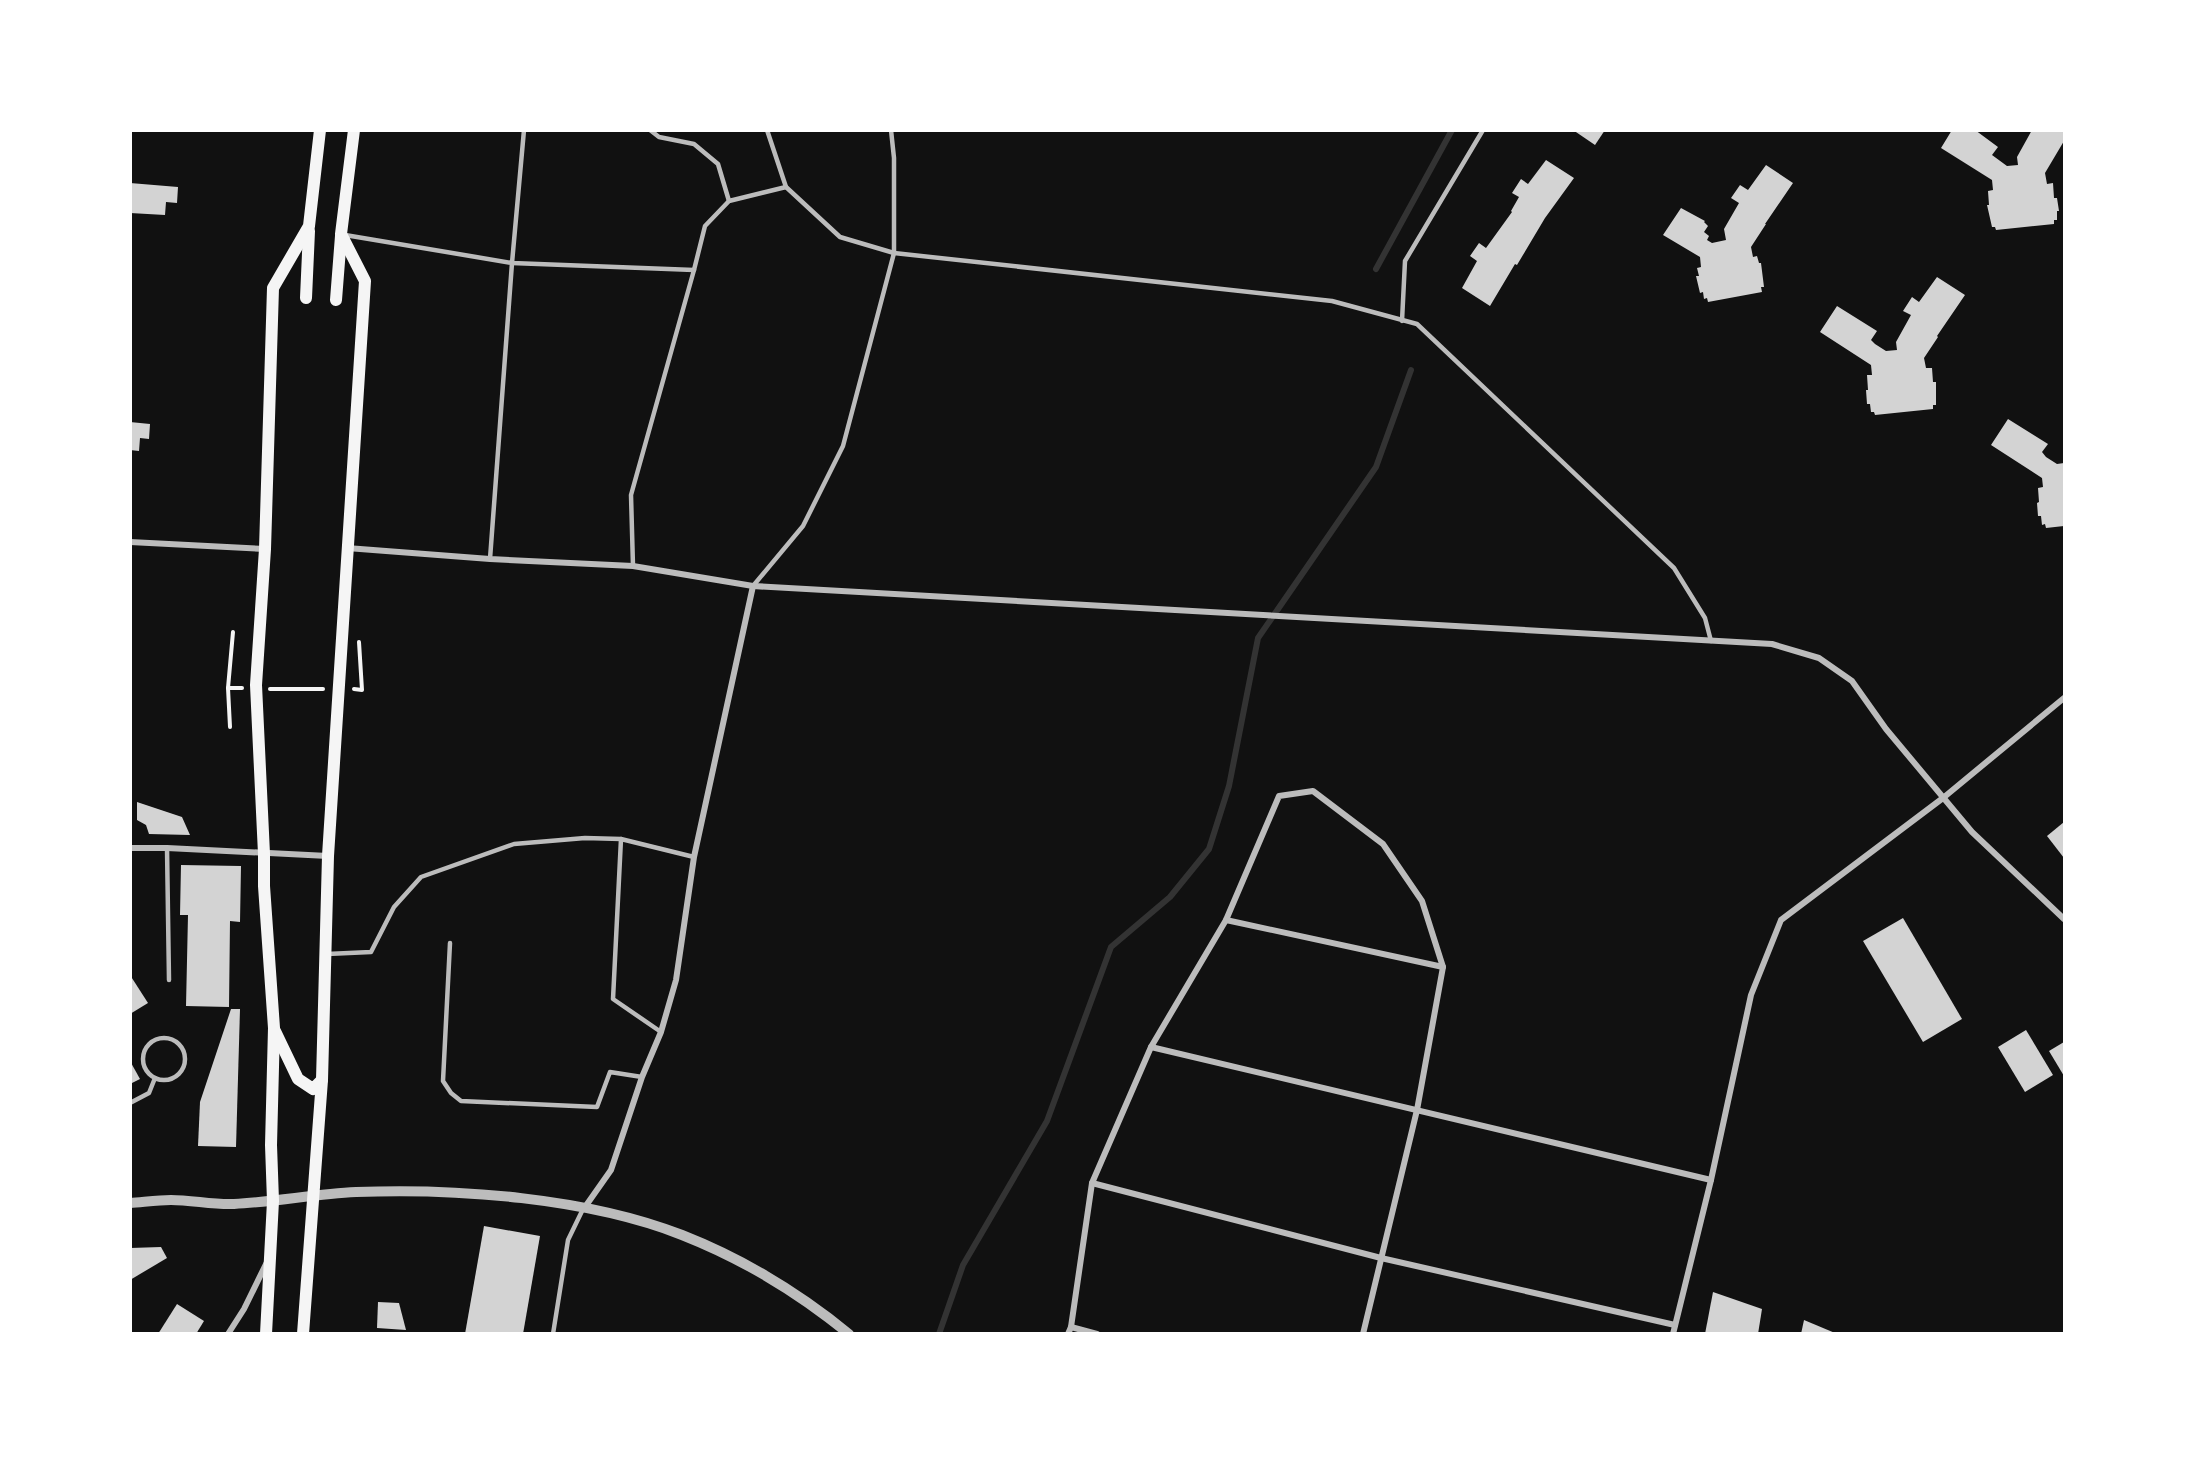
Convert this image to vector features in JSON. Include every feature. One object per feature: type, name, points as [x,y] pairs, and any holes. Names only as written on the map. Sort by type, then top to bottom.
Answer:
[{"type":"main road","points":[[306,298],[309,226],[320,130]]},
{"type":"main road","points":[[336,300],[341,234],[354,130]]},
{"type":"main road","points":[[266,1334],[273,1201],[271,1145],[274,1028],[264,886],[256,685],[265,549],[273,288],[309,226]]},
{"type":"main road","points":[[303,1334],[322,1080],[328,856],[346,548],[365,281],[341,234]]},
{"type":"main road","points":[[274,1028],[298,1079],[313,1089],[322,1080]]},
{"type":"street","points":[[130,542],[265,549]]},
{"type":"street","points":[[346,548],[490,559],[633,566],[753,586],[1773,644],[1819,658],[1852,681],[1886,729],[1972,831],[2064,920]]},
{"type":"street","points":[[585,1207],[611,1170],[642,1077],[661,1032],[676,980],[694,857],[753,586]]},
{"type":"street","points":[[1673,1334],[1712,1180],[1752,995],[1781,920],[1943,798],[2064,698]]},
{"type":"street","points":[[1097,1334],[1069,1330],[1092,1183],[1151,1047],[1226,920],[1279,796],[1313,791],[1383,844],[1422,901],[1443,967],[1417,1110],[1363,1334]]},
{"type":"street","points":[[130,848],[328,856]]},
{"type":"street","points":[[1226,920],[1443,967]]},
{"type":"street","points":[[1151,1047],[1712,1180]]},
{"type":"street","points":[[1092,1183],[1381,1258],[1675,1325]]},
{"type":"street","points":[[130,1203],[171,1200],[231,1204],[357,1192],[472,1194],[585,1207],[681,1234],[723,1253],[773,1279],[825,1314],[849,1334]]},
{"type":"street","points":[[228,1334],[244,1310],[271,1254]]},
{"type":"lane","points":[[490,559],[524,130]]},
{"type":"lane","points":[[650,130],[659,137],[694,144],[718,164],[729,201]]},
{"type":"lane","points":[[767,130],[786,187],[840,237],[894,253],[1332,301],[1417,324],[1674,568],[1705,618],[1711,641]]},
{"type":"lane","points":[[753,586],[803,526],[843,446],[894,253],[894,158],[891,130]]},
{"type":"lane","points":[[1402,321],[1405,261],[1483,130]]},
{"type":"lane","points":[[633,566],[631,495],[705,226],[729,201],[786,187]]},
{"type":"lane","points":[[341,234],[512,263],[694,270]]},
{"type":"lane","points":[[327,954],[371,952],[394,907],[420,877],[514,844],[585,837],[621,839],[694,857]]},
{"type":"lane","points":[[621,839],[613,999],[661,1032]]},
{"type":"lane","points":[[167,848],[169,980]]},
{"type":"lane","points":[[450,943],[443,1081],[451,1093],[461,1101],[597,1107],[610,1072],[642,1077]]},
{"type":"lane","points":[[164,1038],[171,1040],[182,1049],[185,1061],[183,1068],[174,1077],[161,1080],[155,1078],[145,1069],[143,1055],[151,1043],[164,1038]]},
{"type":"lane","points":[[130,1103],[148,1093],[155,1078]]},
{"type":"lane","points":[[553,1334],[568,1240],[585,1207]]},
{"type":"path","points":[[351,689],[362,690],[359,631]]},
{"type":"path","points":[[230,727],[228,688],[233,632]]},
{"type":"path","points":[[228,688],[250,688]]},
{"type":"path","points":[[261,688],[328,689]]},
{"type":"building","points":[[1573,130],[1605,130],[1595,145]]},
{"type":"building","points":[[1952,130],[1975,130],[1998,147],[1992,155],[2007,166],[2018,165],[2017,157],[2032,130],[2064,130],[2064,141],[2045,173],[2047,184],[2053,183],[2054,198],[2057,198],[2059,211],[2057,211],[2057,220],[2054,220],[2054,224],[1996,230],[1992,227],[1987,205],[1989,205],[1988,191],[1993,190],[1992,180],[1941,148]]},
{"type":"building","points":[[1546,160],[1574,178],[1545,218],[1490,306],[1462,288],[1477,261],[1470,256],[1479,243],[1486,248],[1512,212],[1519,197],[1512,193],[1521,179],[1528,184]]},
{"type":"building","points":[[1766,165],[1793,183],[1751,247],[1753,257],[1757,256],[1761,263],[1764,287],[1761,287],[1762,292],[1708,302],[1707,298],[1704,299],[1703,292],[1700,293],[1696,276],[1699,276],[1697,268],[1701,267],[1700,257],[1663,235],[1681,208],[1705,221],[1708,226],[1704,232],[1709,236],[1707,240],[1712,243],[1726,240],[1724,229],[1739,203],[1731,198],[1740,185],[1748,190]]},
{"type":"building","points":[[130,183],[178,187],[177,203],[166,202],[165,215],[130,213]]},
{"type":"building","points":[[1937,277],[1965,295],[1924,358],[1926,368],[1932,368],[1933,382],[1936,382],[1936,405],[1933,405],[1933,409],[1875,415],[1871,412],[1870,404],[1867,404],[1867,375],[1872,375],[1871,365],[1820,332],[1837,306],[1877,331],[1871,340],[1875,344],[1886,351],[1897,350],[1896,342],[1911,315],[1903,311],[1912,297],[1919,302]]},
{"type":"building","points":[[2008,419],[2048,444],[2042,452],[2046,457],[2057,464],[2064,463],[2064,526],[2046,528],[2045,524],[2042,525],[2041,516],[2038,516],[2037,503],[2039,502],[2038,488],[2043,487],[2042,478],[1991,445]]},
{"type":"building","points":[[130,422],[150,424],[149,439],[140,438],[139,451],[130,450]]},
{"type":"building","points":[[137,802],[182,817],[190,835],[149,834],[146,825],[137,820]]},
{"type":"building","points":[[2064,822],[2064,858],[2047,836]]},
{"type":"building","points":[[181,865],[241,866],[240,922],[230,921],[229,1007],[186,1006],[188,915],[180,915]]},
{"type":"building","points":[[1903,918],[1962,1019],[1923,1042],[1863,941]]},
{"type":"building","points":[[130,975],[148,1003],[130,1014]]},
{"type":"building","points":[[231,1009],[240,1009],[236,1147],[198,1146],[200,1102]]},
{"type":"building","points":[[2026,1030],[2053,1075],[2025,1092],[1998,1047]]},
{"type":"building","points":[[2064,1042],[2064,1076],[2049,1051]]},
{"type":"building","points":[[130,1061],[140,1079],[130,1084]]},
{"type":"building","points":[[484,1226],[540,1236],[523,1334],[465,1334]]},
{"type":"building","points":[[161,1247],[167,1258],[130,1280],[130,1248]]},
{"type":"building","points":[[1713,1292],[1762,1309],[1758,1334],[1705,1334]]},
{"type":"building","points":[[378,1302],[399,1303],[406,1330],[377,1328]]},
{"type":"building","points":[[177,1304],[204,1321],[196,1334],[158,1334]]},
{"type":"building","points":[[1804,1320],[1835,1333],[1835,1334],[1801,1334]]},
{"type":"waterway","points":[[1376,269],[1452,130]]},
{"type":"waterway","points":[[939,1334],[963,1265],[1047,1121],[1111,947],[1170,897],[1209,849],[1229,786],[1258,638],[1376,467],[1411,370]]}]
